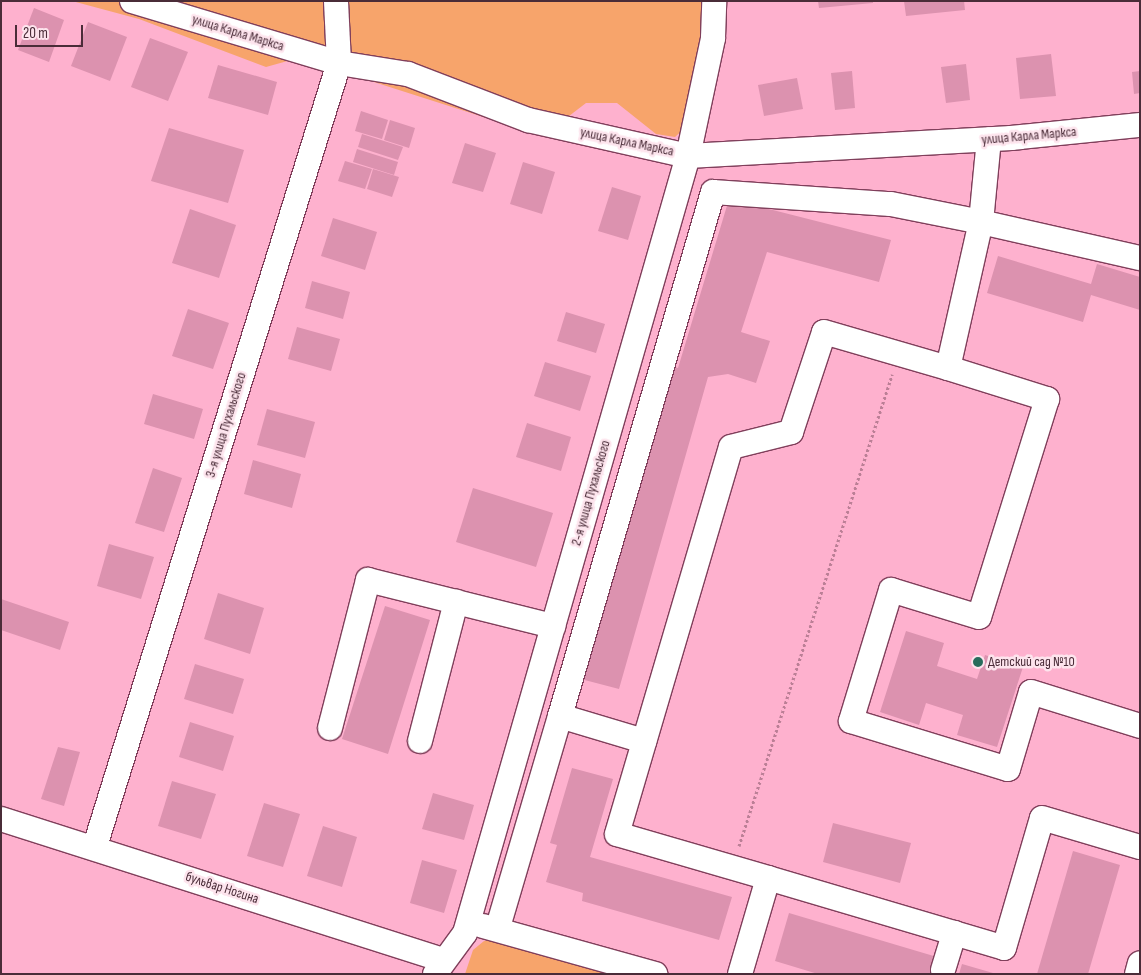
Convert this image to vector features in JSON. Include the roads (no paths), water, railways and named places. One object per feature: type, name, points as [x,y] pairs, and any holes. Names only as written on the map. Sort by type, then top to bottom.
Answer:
[{"type":"street","name":"улица Карла Маркса","points":[[132,1],[339,63],[408,74],[528,120],[688,156],[989,139],[1140,125]]},
{"type":"street","name":"3-я улица Пухальского","points":[[95,846],[339,63],[336,1]]},
{"type":"street","name":"2-я улица Пухальского","points":[[438,967],[465,933],[688,156],[713,38],[714,1]]},
{"type":"street","points":[[948,368],[981,222],[989,139]]},
{"type":"street","points":[[498,927],[713,192],[891,204],[1140,258]]},
{"type":"street","points":[[1140,726],[1031,692],[1008,769],[851,721],[892,590],[979,617],[1047,399],[824,332],[791,432],[731,447],[617,834],[1004,948],[1042,818],[1140,847]]},
{"type":"street","points":[[330,728],[368,580],[553,626]]},
{"type":"street","points":[[420,741],[456,602]]},
{"type":"street","points":[[560,716],[644,741]]},
{"type":"street","name":"бульвар Ногина","points":[[1,819],[95,846],[438,967]]},
{"type":"street","points":[[740,974],[768,878]]},
{"type":"street","points":[[465,933],[481,926],[498,927],[655,974]]},
{"type":"street","points":[[943,970],[954,933]]},
{"type":"street","points":[[1136,974],[1140,963]]},
{"type":"place","name":"Детский сад №10","points":[[978,662]]}]
